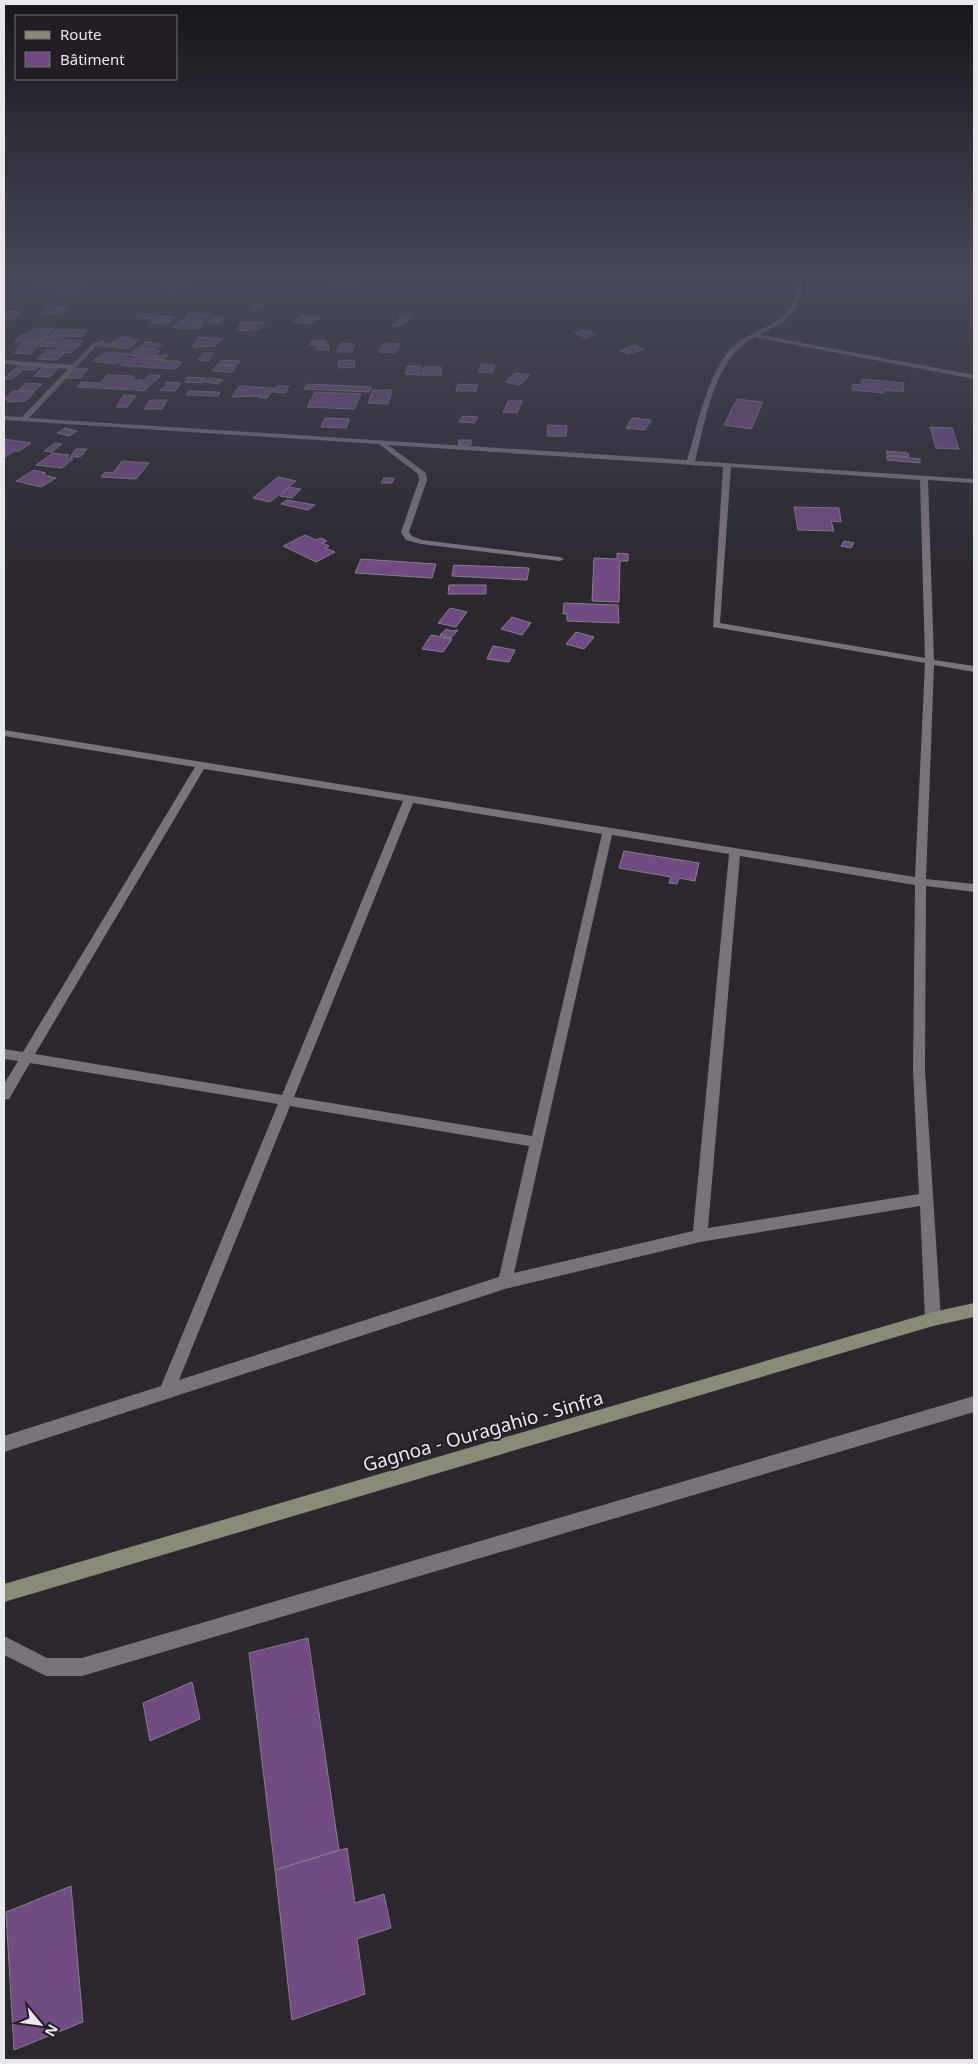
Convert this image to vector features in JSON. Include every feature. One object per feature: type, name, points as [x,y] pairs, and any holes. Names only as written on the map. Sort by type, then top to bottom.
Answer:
[{"type":"main road","name":"Gagnoa - Ouragahio - Sinfra","points":[[4,1593],[934,1319],[974,1310]]},
{"type":"street","points":[[23,420],[65,375]]},
{"type":"street","points":[[690,464],[718,375]]},
{"type":"street","points":[[4,418],[974,481]]},
{"type":"street","points":[[382,444],[422,473],[423,480],[405,532],[409,538],[421,542],[560,559]]},
{"type":"street","points":[[727,466],[716,625],[974,669]]},
{"type":"street","points":[[924,478],[930,662],[920,882],[919,1070],[934,1319]]},
{"type":"street","points":[[4,733],[920,882],[974,888]]},
{"type":"street","points":[[4,1095],[201,765]]},
{"type":"street","points":[[167,1391],[408,799]]},
{"type":"street","points":[[505,1282],[608,831]]},
{"type":"street","points":[[700,1236],[735,852]]},
{"type":"street","points":[[4,1054],[286,1099],[537,1142]]},
{"type":"street","points":[[4,1444],[505,1282],[700,1236],[926,1199]]},
{"type":"street","points":[[4,1644],[46,1667],[82,1667],[974,1404]]},
{"type":"building","points":[[8,375],[17,375],[12,379],[4,379]]},
{"type":"building","points":[[35,375],[52,375],[50,377]]},
{"type":"building","points":[[67,375],[82,375],[80,378],[65,378]]},
{"type":"building","points":[[107,375],[134,376],[132,380],[143,380],[134,390],[96,388]]},
{"type":"building","points":[[149,375],[161,375],[144,391],[136,390]]},
{"type":"building","points":[[512,375],[530,375],[520,385],[505,382]]},
{"type":"building","points":[[188,377],[206,378],[203,383],[185,382]]},
{"type":"building","points":[[210,378],[223,380],[218,384],[205,382]]},
{"type":"building","points":[[862,379],[904,383],[903,392],[884,390],[884,393],[852,390],[853,384],[861,385]]},
{"type":"building","points":[[81,382],[99,383],[94,388],[77,387]]},
{"type":"building","points":[[167,382],[181,383],[175,391],[160,390],[169,384],[165,384]]},
{"type":"building","points":[[26,383],[42,384],[35,391],[19,390]]},
{"type":"building","points":[[307,384],[371,387],[369,392],[304,389]]},
{"type":"building","points":[[458,384],[478,385],[476,391],[456,391]]},
{"type":"building","points":[[239,386],[274,388],[267,398],[259,398],[260,396],[232,397]]},
{"type":"building","points":[[277,386],[289,386],[285,393],[273,392]]},
{"type":"building","points":[[373,390],[392,390],[388,404],[368,403]]},
{"type":"building","points":[[13,391],[35,392],[26,401],[7,402],[9,400],[4,400]]},
{"type":"building","points":[[189,391],[220,392],[218,396],[186,395]]},
{"type":"building","points":[[315,392],[361,394],[354,409],[307,407]]},
{"type":"building","points":[[124,395],[136,396],[127,407],[116,407]]},
{"type":"building","points":[[737,399],[763,402],[751,429],[724,425]]},
{"type":"building","points":[[150,400],[167,400],[162,409],[144,409]]},
{"type":"building","points":[[508,401],[522,401],[517,413],[503,412]]},
{"type":"building","points":[[463,416],[478,417],[474,423],[459,422]]},
{"type":"building","points":[[325,418],[349,419],[346,428],[321,427]]},
{"type":"building","points":[[632,418],[651,420],[645,430],[626,428]]},
{"type":"building","points":[[548,425],[567,426],[566,436],[547,436]]},
{"type":"building","points":[[930,427],[952,428],[959,449],[936,448]]},
{"type":"building","points":[[65,428],[77,431],[69,436],[57,433]]},
{"type":"building","points":[[4,439],[31,443],[4,458]]},
{"type":"building","points":[[458,440],[471,440],[471,445],[459,445]]},
{"type":"building","points":[[55,443],[62,444],[52,452],[44,451]]},
{"type":"building","points":[[76,449],[87,449],[80,457],[70,457]]},
{"type":"building","points":[[886,451],[908,453],[909,457],[887,455]]},
{"type":"building","points":[[53,453],[69,455],[66,458],[73,459],[62,468],[36,465]]},
{"type":"building","points":[[887,456],[920,459],[920,463],[887,460]]},
{"type":"building","points":[[122,461],[149,463],[136,479],[101,477],[105,472],[113,473]]},
{"type":"building","points":[[34,470],[46,473],[43,475],[56,478],[41,487],[16,481]]},
{"type":"building","points":[[278,477],[296,481],[270,502],[253,498]]},
{"type":"building","points":[[384,478],[394,478],[392,483],[381,483]]},
{"type":"building","points":[[289,487],[301,489],[292,498],[280,496]]},
{"type":"building","points":[[287,500],[315,505],[308,510],[281,504]]},
{"type":"building","points":[[794,507],[839,508],[841,522],[831,521],[834,531],[798,530]]},
{"type":"building","points":[[305,535],[316,540],[321,538],[327,541],[322,543],[329,546],[325,548],[335,552],[316,562],[283,546]]},
{"type":"building","points":[[844,541],[854,543],[851,548],[841,546]]},
{"type":"building","points":[[617,553],[628,554],[628,561],[620,561],[619,602],[592,601],[594,558],[617,559]]},
{"type":"building","points":[[361,559],[436,564],[432,578],[355,573]]},
{"type":"building","points":[[454,565],[529,568],[527,580],[452,576]]},
{"type":"building","points":[[449,585],[486,585],[486,594],[448,594]]},
{"type":"building","points":[[564,603],[618,605],[619,623],[567,621],[567,614],[563,614]]},
{"type":"building","points":[[450,608],[467,612],[456,627],[438,623]]},
{"type":"building","points":[[512,617],[531,623],[522,635],[501,629]]},
{"type":"building","points":[[446,629],[451,631],[458,630],[451,638],[440,635]]},
{"type":"building","points":[[576,632],[594,637],[584,649],[566,644]]},
{"type":"building","points":[[431,635],[452,639],[443,652],[422,649]]},
{"type":"building","points":[[493,646],[515,650],[509,662],[487,659]]},
{"type":"building","points":[[624,851],[699,863],[695,881],[679,878],[677,884],[669,883],[671,877],[619,868]]},
{"type":"building","points":[[308,1638],[339,1850],[275,1870],[249,1653]]},
{"type":"building","points":[[192,1682],[200,1719],[150,1741],[143,1703]]},
{"type":"building","points":[[347,1848],[355,1903],[384,1894],[391,1928],[357,1939],[365,1994],[292,2020],[275,1870]]},
{"type":"building","points":[[71,1886],[83,2022],[14,2050],[6,1912]]}]
